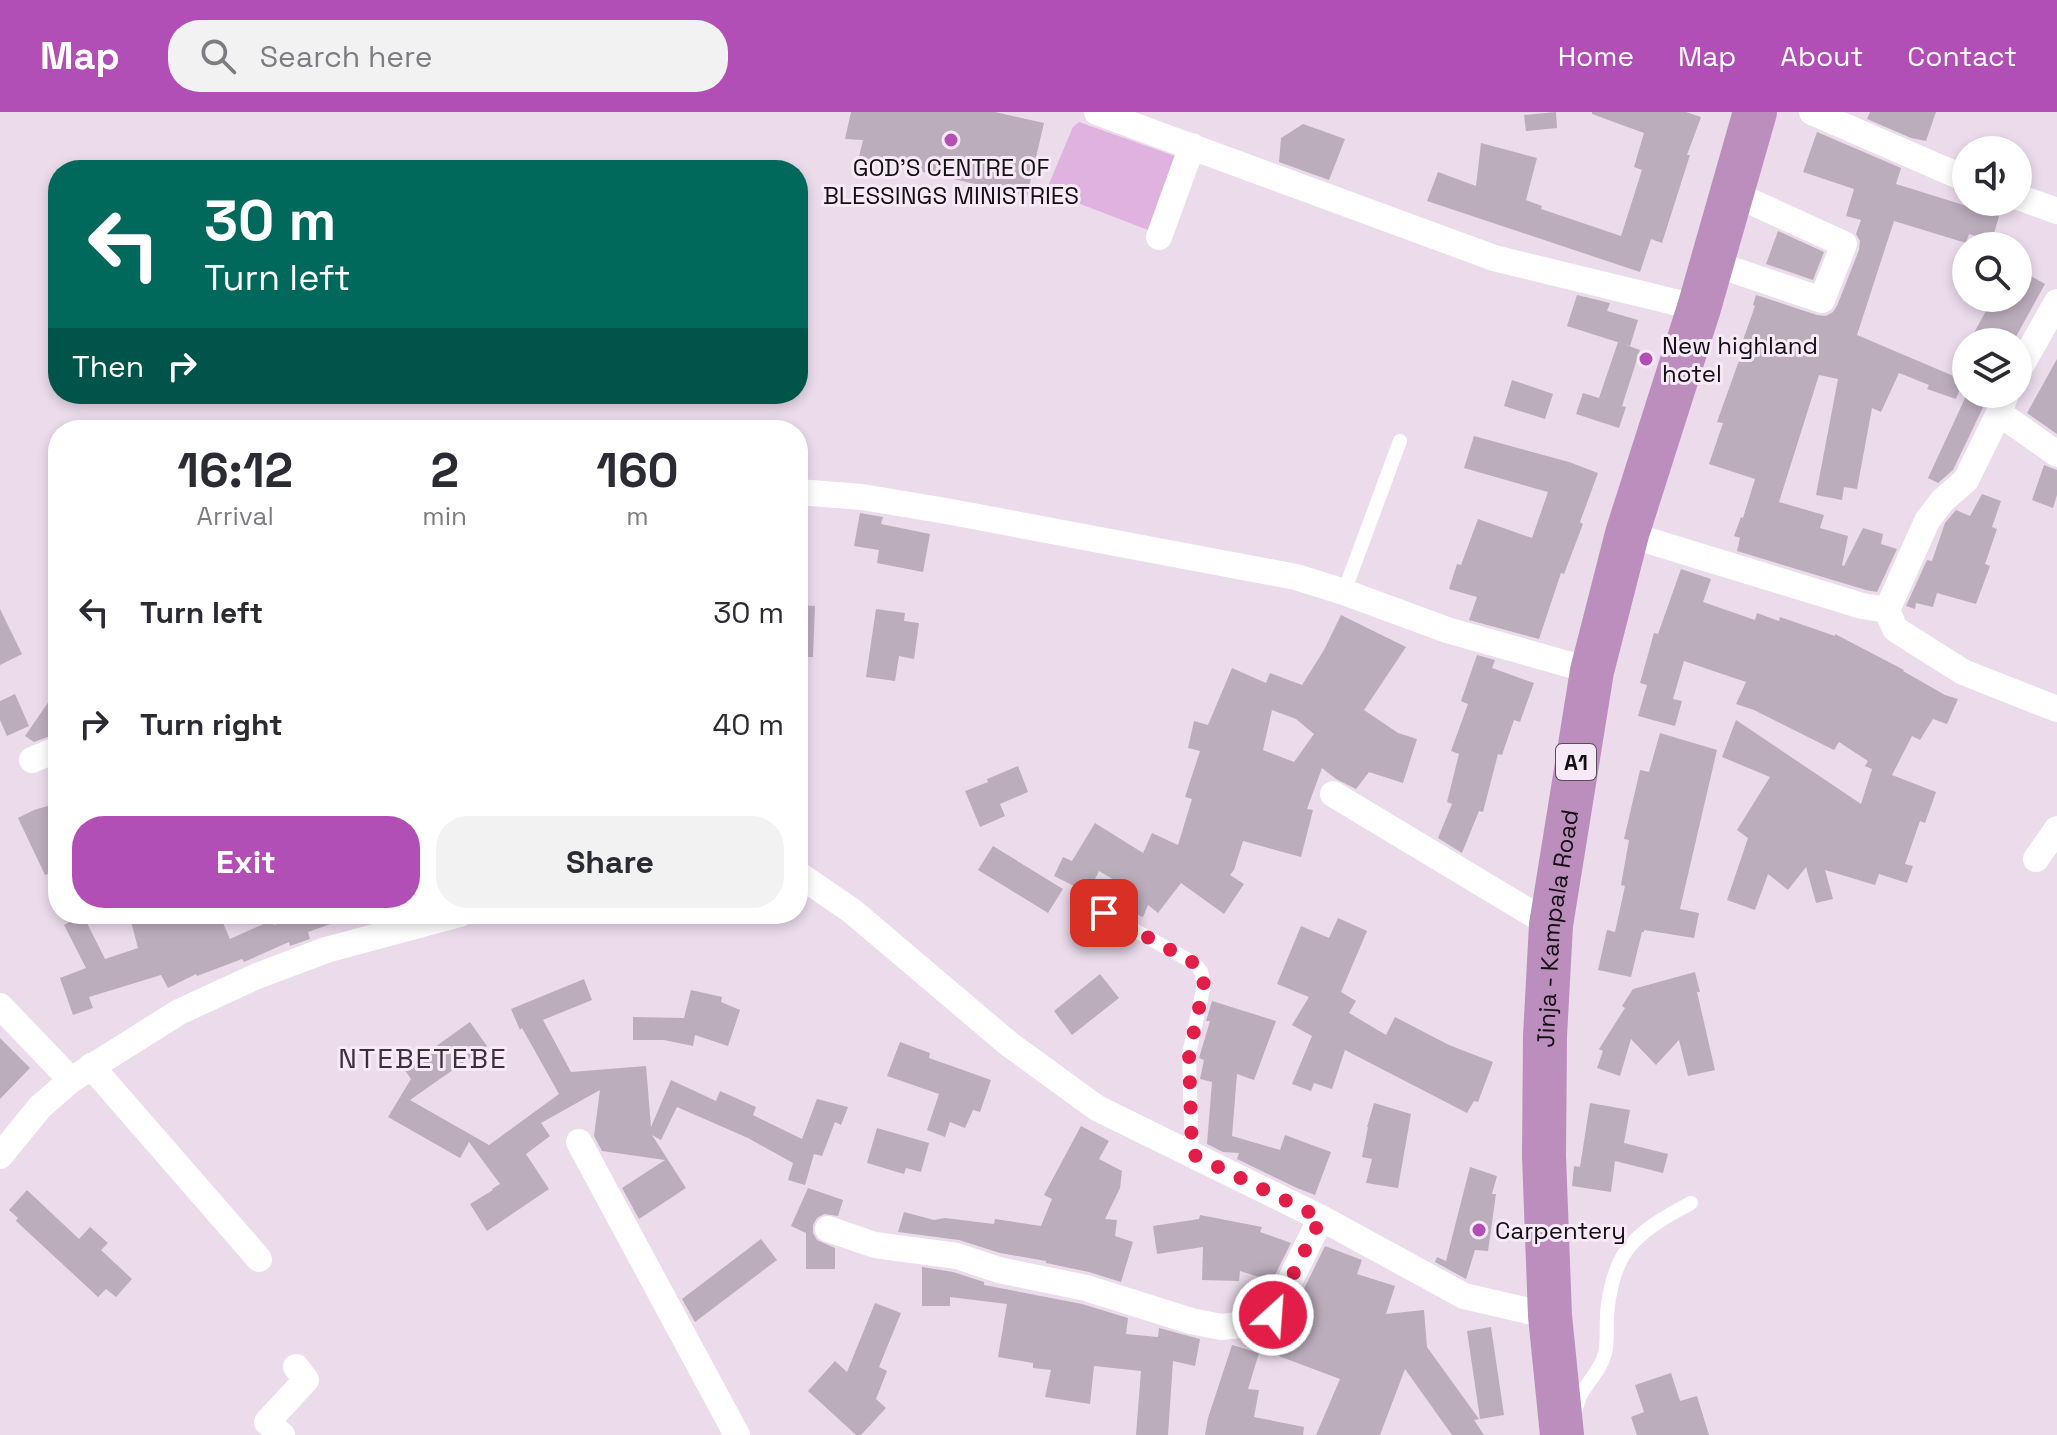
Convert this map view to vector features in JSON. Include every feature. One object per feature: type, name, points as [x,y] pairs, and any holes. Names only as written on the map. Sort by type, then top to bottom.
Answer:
[{"type":"highway","name":"Jinja - Kampala Road","points":[[1564,1435],[1550,1316],[1544,1141],[1545,1036],[1551,925],[1592,671],[1627,534],[1699,308],[1755,112]]},
{"type":"street","points":[[1097,112],[1494,258],[1699,308]]},
{"type":"street","points":[[1812,112],[1952,173]]},
{"type":"street","points":[[1159,237],[1192,146]]},
{"type":"street","points":[[1712,263],[1822,300],[1844,244],[1732,193]]},
{"type":"street","points":[[2032,202],[2057,211]]},
{"type":"street","points":[[2032,346],[2057,302]]},
{"type":"street","points":[[2000,408],[1966,480],[1942,501],[1927,521],[1887,610],[1895,629],[1963,672],[2057,709]]},
{"type":"street","points":[[2006,408],[2057,454]]},
{"type":"street","points":[[808,493],[862,497],[946,511],[1296,577],[1447,630],[1592,671]]},
{"type":"street","points":[[1627,534],[1862,606],[1887,610]]},
{"type":"street","points":[[32,760],[48,753]]},
{"type":"street","points":[[1333,794],[1551,925]]},
{"type":"street","points":[[2036,859],[2057,829]]},
{"type":"street","points":[[808,881],[852,911],[1009,1044],[1097,1108],[1321,1218],[1464,1296],[1550,1316]]},
{"type":"street","points":[[0,1156],[40,1107],[81,1073],[179,1012],[257,976],[326,950],[423,924]]},
{"type":"street","points":[[0,1006],[81,1073],[259,1259]]},
{"type":"street","points":[[579,1142],[737,1435]]},
{"type":"street","points":[[828,1229],[875,1245],[957,1256],[999,1270],[1086,1288],[1191,1321],[1221,1327],[1252,1324],[1273,1315],[1321,1218]]},
{"type":"street","points":[[282,1435],[267,1422],[306,1380],[296,1367]]},
{"type":"lane","points":[[1344,592],[1400,441]]},
{"type":"lane","points":[[1104,913],[1194,963],[1201,971],[1204,985],[1189,1054],[1192,1154]]},
{"type":"lane","points":[[1564,1435],[1580,1396],[1607,1349],[1609,1298],[1626,1251],[1646,1231],[1691,1203]]},
{"type":"shaded area","points":[[1079,122],[1180,158],[1151,231],[1046,191],[1073,127]]},
{"type":"building","name":"GOD'S CENTRE OF BLESSINGS MINISTRIES","points":[[851,112],[995,112],[1044,123],[1027,196],[859,157],[863,140],[845,139]]},
{"type":"building","points":[[1556,112],[1557,128],[1526,131],[1524,115]]},
{"type":"building","points":[[1592,112],[1686,112],[1701,117],[1662,243],[1651,239],[1640,272],[1427,201],[1438,172],[1476,186],[1481,143],[1537,158],[1526,200],[1542,206],[1541,209],[1621,236],[1642,170],[1634,167],[1644,133]]},
{"type":"building","points":[[1870,112],[1936,112],[1926,141],[1911,138],[1867,119]]},
{"type":"building","points":[[1303,124],[1345,139],[1329,180],[1279,162],[1281,138]]},
{"type":"building","points":[[1817,132],[1901,168],[1896,184],[1952,201],[1952,216],[1999,216],[1995,232],[1952,232],[1952,239],[1894,221],[1857,335],[1952,375],[1952,398],[1927,389],[1929,385],[1899,373],[1881,412],[1872,408],[1857,489],[1844,487],[1842,500],[1816,495],[1838,379],[1819,375],[1779,502],[1824,515],[1820,528],[1848,536],[1844,566],[1863,528],[1883,534],[1881,544],[1897,549],[1877,592],[1737,551],[1740,538],[1734,536],[1755,479],[1709,464],[1723,423],[1717,422],[1741,355],[1738,354],[1756,295],[1826,316],[1837,306],[1859,250],[1860,241],[1856,234],[1861,220],[1846,216],[1854,189],[1803,172]]},
{"type":"building","points":[[1778,231],[1824,252],[1813,280],[1766,264]]},
{"type":"building","points":[[2032,277],[2045,284],[2032,308]]},
{"type":"building","points":[[1577,295],[1610,303],[1607,311],[1638,320],[1630,346],[1567,326]]},
{"type":"building","points":[[1985,312],[2030,312],[2021,328],[1977,328]]},
{"type":"building","points":[[1618,342],[1640,350],[1622,406],[1626,407],[1619,428],[1576,414],[1583,393],[1599,398]]},
{"type":"building","points":[[2057,359],[2057,434],[2027,413]]},
{"type":"building","points":[[1512,380],[1553,394],[1545,419],[1504,406]]},
{"type":"building","points":[[1960,408],[1983,408],[1953,470],[1938,483],[1928,478]]},
{"type":"building","points":[[1474,436],[1598,473],[1580,522],[1583,524],[1564,574],[1561,573],[1539,639],[1469,620],[1477,597],[1449,589],[1478,519],[1532,538],[1548,492],[1464,468]]},
{"type":"building","points":[[2044,465],[2057,470],[2057,495],[2053,508],[2032,500]]},
{"type":"building","points":[[1982,494],[2001,501],[1992,527],[1997,529],[1985,564],[1990,566],[1976,604],[1937,593],[1933,607],[1916,603],[1915,609],[1906,606],[1927,560],[1932,561],[1945,523],[1956,510],[1970,516]]},
{"type":"building","points":[[860,513],[883,517],[881,524],[930,534],[923,572],[877,563],[879,550],[854,546]]},
{"type":"building","points":[[1681,569],[1711,579],[1703,602],[1755,620],[1757,613],[1779,621],[1780,617],[1835,634],[1945,695],[1958,699],[1947,724],[1933,719],[1920,740],[1912,736],[1892,775],[1936,792],[1925,823],[1920,821],[1905,864],[1913,866],[1907,883],[1879,874],[1875,885],[1825,870],[1833,899],[1816,903],[1806,867],[1788,890],[1768,874],[1755,910],[1727,900],[1748,838],[1737,830],[1770,777],[1722,757],[1736,720],[1861,804],[1872,769],[1865,766],[1868,761],[1839,742],[1834,750],[1736,704],[1746,682],[1684,661],[1673,699],[1682,701],[1675,726],[1638,716],[1647,685],[1640,683],[1654,633],[1658,634]]},
{"type":"building","points":[[808,606],[815,606],[813,657],[808,657]]},
{"type":"building","points":[[0,609],[22,654],[0,665]]},
{"type":"building","points":[[876,609],[905,613],[904,621],[919,623],[914,659],[899,656],[895,681],[866,677]]},
{"type":"building","points":[[1341,615],[1406,647],[1364,710],[1398,733],[1417,739],[1403,783],[1369,772],[1356,789],[1322,768],[1307,809],[1313,810],[1301,857],[1243,841],[1230,875],[1244,884],[1224,914],[1181,883],[1158,913],[1148,905],[1143,917],[1120,907],[1128,888],[1099,871],[1088,893],[1054,876],[1063,857],[1072,861],[1095,823],[1143,853],[1152,833],[1178,845],[1192,799],[1185,797],[1200,751],[1188,748],[1194,721],[1208,725],[1232,668],[1266,683],[1270,673],[1302,685]],"holes":[[[1272,710],[1296,719],[1314,734],[1294,762],[1263,750]]]},
{"type":"building","points":[[1477,655],[1495,660],[1492,668],[1534,683],[1520,722],[1514,720],[1502,755],[1498,754],[1483,812],[1479,811],[1462,853],[1438,838],[1452,804],[1447,802],[1459,754],[1451,751],[1468,704],[1461,701]]},
{"type":"building","points":[[15,694],[29,726],[7,736],[0,720],[0,701]]},
{"type":"building","points":[[48,703],[48,737],[34,742],[25,736]]},
{"type":"building","points":[[1660,733],[1717,750],[1680,909],[1699,913],[1694,938],[1644,930],[1631,977],[1598,970],[1607,930],[1615,932],[1625,886],[1621,885],[1629,840],[1624,839],[1640,770],[1649,772]]},
{"type":"building","points":[[1018,766],[1028,792],[1000,804],[1005,816],[980,827],[965,791]]},
{"type":"building","points":[[48,806],[48,874],[45,875],[18,818]]},
{"type":"building","points":[[993,846],[1063,889],[1048,913],[978,870]]},
{"type":"building","points":[[1338,918],[1367,931],[1341,992],[1356,1001],[1349,1013],[1386,1035],[1395,1017],[1449,1045],[1493,1062],[1478,1102],[1474,1101],[1467,1113],[1345,1050],[1332,1089],[1314,1083],[1311,1091],[1292,1084],[1312,1036],[1292,1025],[1309,997],[1277,984],[1301,926],[1329,938]]},
{"type":"building","points":[[88,924],[105,959],[138,948],[132,924],[223,924],[230,939],[263,924],[330,924],[308,932],[310,939],[290,946],[289,942],[244,962],[242,959],[196,974],[168,988],[161,975],[89,997],[93,1008],[73,1015],[60,978],[86,968],[64,925]]},
{"type":"building","points":[[1695,972],[1715,1070],[1688,1076],[1679,1040],[1656,1065],[1631,1039],[1620,1076],[1597,1068],[1603,1051],[1599,1049],[1625,1008],[1622,1006],[1633,989]]},
{"type":"building","points":[[1100,974],[1119,998],[1072,1035],[1054,1011]]},
{"type":"building","points":[[584,979],[592,1000],[543,1020],[571,1072],[646,1066],[651,1127],[671,1080],[716,1101],[720,1091],[756,1107],[753,1115],[802,1139],[817,1099],[848,1107],[841,1125],[835,1122],[822,1156],[814,1154],[805,1185],[788,1180],[793,1163],[748,1138],[677,1107],[661,1140],[652,1135],[686,1188],[639,1219],[622,1188],[665,1160],[602,1151],[594,1136],[600,1090],[541,1123],[550,1136],[526,1154],[549,1189],[487,1231],[470,1204],[500,1184],[469,1142],[460,1158],[388,1117],[411,1079],[404,1069],[470,1022],[487,1046],[410,1100],[489,1145],[559,1094],[522,1028],[520,1030],[511,1009]]},
{"type":"building","points":[[691,990],[722,997],[721,1002],[740,1010],[728,1046],[695,1035],[693,1046],[664,1040],[633,1040],[633,1017],[684,1018]]},
{"type":"building","points":[[1212,1001],[1276,1021],[1254,1080],[1237,1074],[1232,1136],[1280,1150],[1285,1135],[1331,1152],[1315,1195],[1237,1159],[1239,1153],[1223,1152],[1207,1144],[1212,1082],[1200,1079],[1204,1060],[1199,1058],[1210,1021],[1206,1021]]},
{"type":"building","points":[[0,1038],[30,1068],[0,1099]]},
{"type":"building","points":[[900,1042],[930,1053],[929,1058],[991,1080],[980,1112],[973,1110],[965,1128],[950,1122],[945,1137],[927,1130],[939,1094],[887,1076]]},
{"type":"building","points":[[1374,1103],[1411,1114],[1398,1188],[1366,1183],[1372,1159],[1362,1157]]},
{"type":"building","points":[[1590,1103],[1630,1110],[1624,1143],[1668,1154],[1663,1173],[1615,1161],[1611,1192],[1572,1186],[1574,1166],[1580,1167]]},
{"type":"building","points":[[1081,1126],[1109,1141],[1099,1159],[1122,1171],[1120,1188],[1105,1219],[1117,1220],[1115,1236],[1133,1242],[1121,1282],[959,1240],[898,1232],[904,1212],[934,1220],[945,1218],[994,1224],[995,1219],[1041,1226],[1052,1199],[1044,1195]]},
{"type":"building","points":[[877,1128],[929,1143],[921,1172],[906,1168],[904,1174],[867,1163]]},
{"type":"building","points":[[1470,1167],[1497,1176],[1492,1194],[1496,1194],[1488,1251],[1475,1250],[1466,1279],[1435,1262],[1437,1257],[1446,1261]]},
{"type":"building","points":[[808,1188],[843,1200],[838,1216],[824,1214],[813,1225],[817,1240],[835,1248],[835,1269],[806,1269],[806,1233],[791,1226]]},
{"type":"building","points":[[27,1190],[79,1239],[90,1227],[108,1243],[101,1250],[132,1279],[116,1297],[106,1289],[98,1297],[16,1221],[18,1218],[9,1210]]},
{"type":"building","points":[[1200,1215],[1262,1227],[1260,1232],[1291,1243],[1272,1281],[1240,1271],[1239,1281],[1202,1280],[1203,1247],[1157,1254],[1153,1226],[1199,1219]]},
{"type":"building","points":[[761,1239],[777,1260],[695,1322],[682,1299]]},
{"type":"building","points":[[1325,1246],[1362,1260],[1357,1274],[1395,1286],[1386,1314],[1424,1310],[1427,1347],[1479,1419],[1474,1420],[1484,1435],[1452,1435],[1405,1369],[1380,1435],[1316,1435],[1340,1379],[1276,1355],[1283,1337],[1287,1339],[1303,1291]]},
{"type":"building","points":[[922,1267],[953,1272],[984,1282],[984,1285],[1082,1304],[1128,1318],[1126,1334],[1158,1337],[1159,1328],[1200,1339],[1195,1366],[1173,1361],[1168,1435],[1136,1435],[1141,1371],[1094,1366],[1090,1404],[1045,1397],[1051,1370],[1033,1368],[1033,1363],[998,1357],[1007,1304],[950,1297],[950,1306],[922,1306]]},
{"type":"building","points":[[875,1303],[901,1313],[879,1367],[887,1371],[876,1399],[886,1408],[861,1435],[856,1435],[808,1391],[835,1361],[847,1372]]},
{"type":"building","points":[[1491,1327],[1504,1415],[1480,1419],[1467,1331]]},
{"type":"building","points":[[1232,1345],[1259,1353],[1248,1389],[1259,1390],[1254,1417],[1304,1427],[1303,1435],[1205,1435]]},
{"type":"building","points":[[1671,1373],[1680,1401],[1697,1396],[1709,1435],[1637,1435],[1631,1417],[1644,1412],[1635,1385]]},
{"type":"place","name":"GOD'S CENTRE OF BLESSINGS MINISTRIES","points":[[951,140]]},
{"type":"place","name":"New highland hotel","points":[[1646,359]]},
{"type":"place","name":"Carpentery","points":[[1479,1230]]},
{"type":"district","name":"NTEBETEBE","points":[[423,1058]]},
{"type":"route","points":[[1104,913],[1194,963],[1201,971],[1204,985],[1189,1054],[1192,1154],[1321,1218],[1273,1315]]}]
